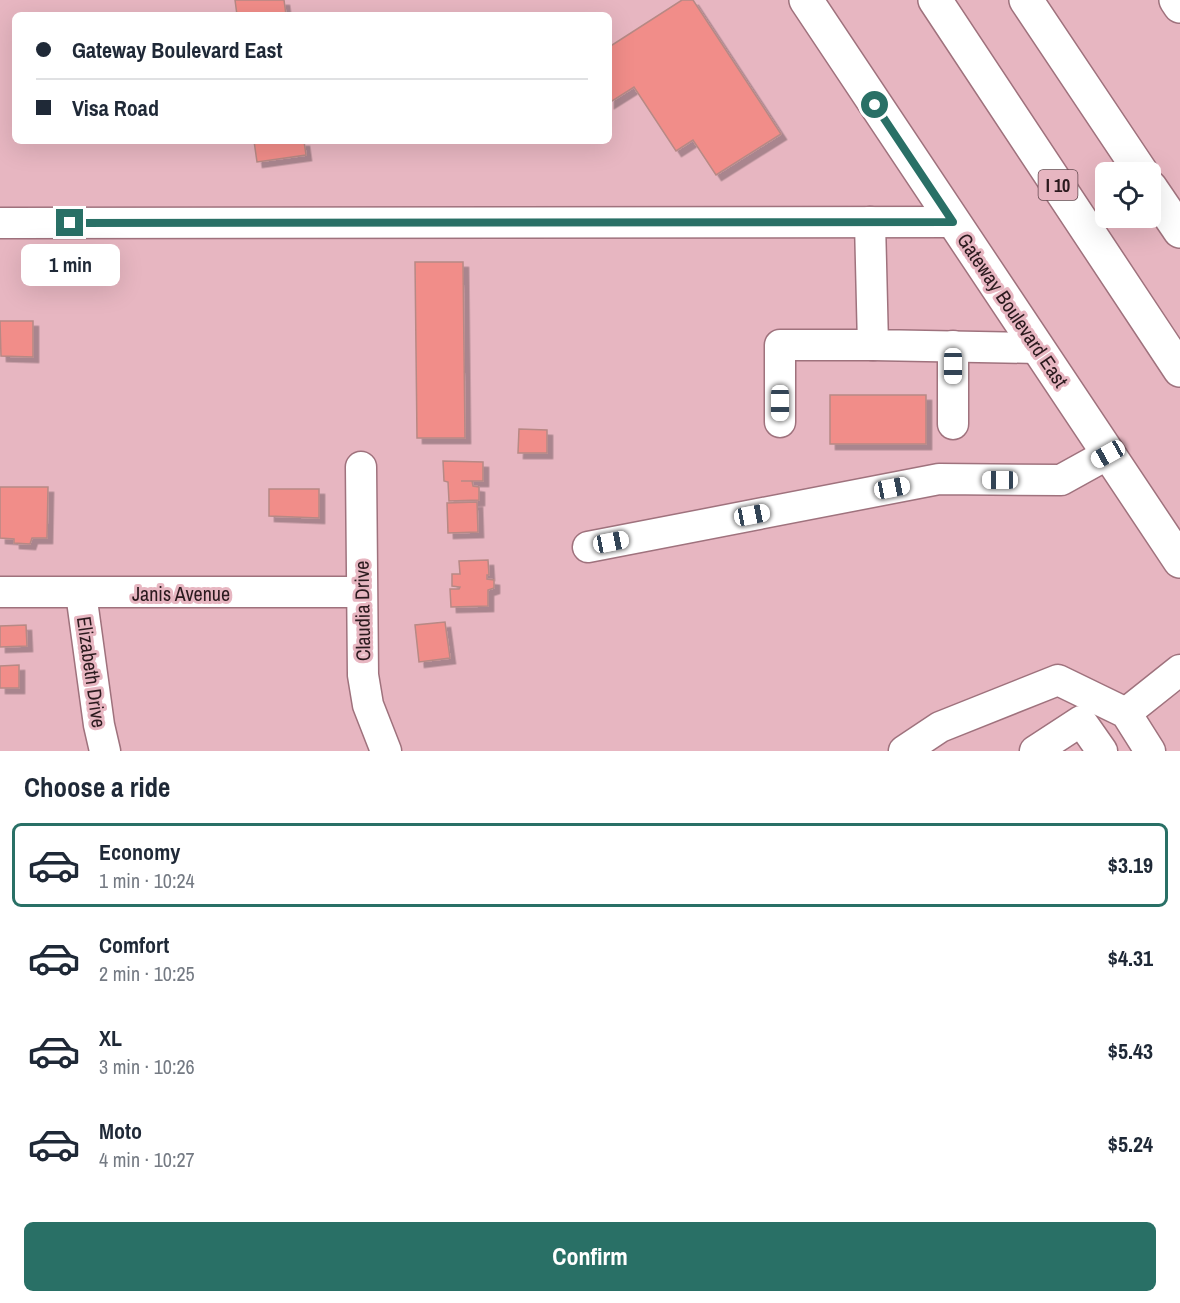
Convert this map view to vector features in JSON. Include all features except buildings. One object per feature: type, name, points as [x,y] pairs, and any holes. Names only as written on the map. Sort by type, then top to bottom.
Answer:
[{"type":"main road","name":"Gateway Boulevard East","points":[[806,0],[1180,561]]},
{"type":"main road","name":"I 10","points":[[935,0],[1180,370]]},
{"type":"main road","points":[[1026,0],[1134,162]]},
{"type":"main road","points":[[1176,0],[1180,6]]},
{"type":"main road","points":[[1161,203],[1180,231]]},
{"type":"street","points":[[870,222],[873,345]]},
{"type":"street","points":[[0,223],[953,222]]},
{"type":"street","points":[[780,422],[780,345],[1038,348]]},
{"type":"street","points":[[953,346],[953,424]]},
{"type":"street","points":[[588,547],[939,479],[1061,480],[1108,454]]},
{"type":"street","name":"Claudia Drive","points":[[361,467],[363,675],[368,705],[386,751]]},
{"type":"street","name":"Janis Avenue","points":[[0,592],[362,592]]},
{"type":"street","name":"Elizabeth Drive","points":[[81,593],[99,725],[105,751]]},
{"type":"street","points":[[1126,713],[1180,670]]},
{"type":"street","points":[[904,751],[940,727],[1058,680],[1126,713],[1150,751]]},
{"type":"street","points":[[1035,751],[1081,721],[1102,751]]},
{"type":"route","points":[[70,223],[953,222],[875,105]]}]
